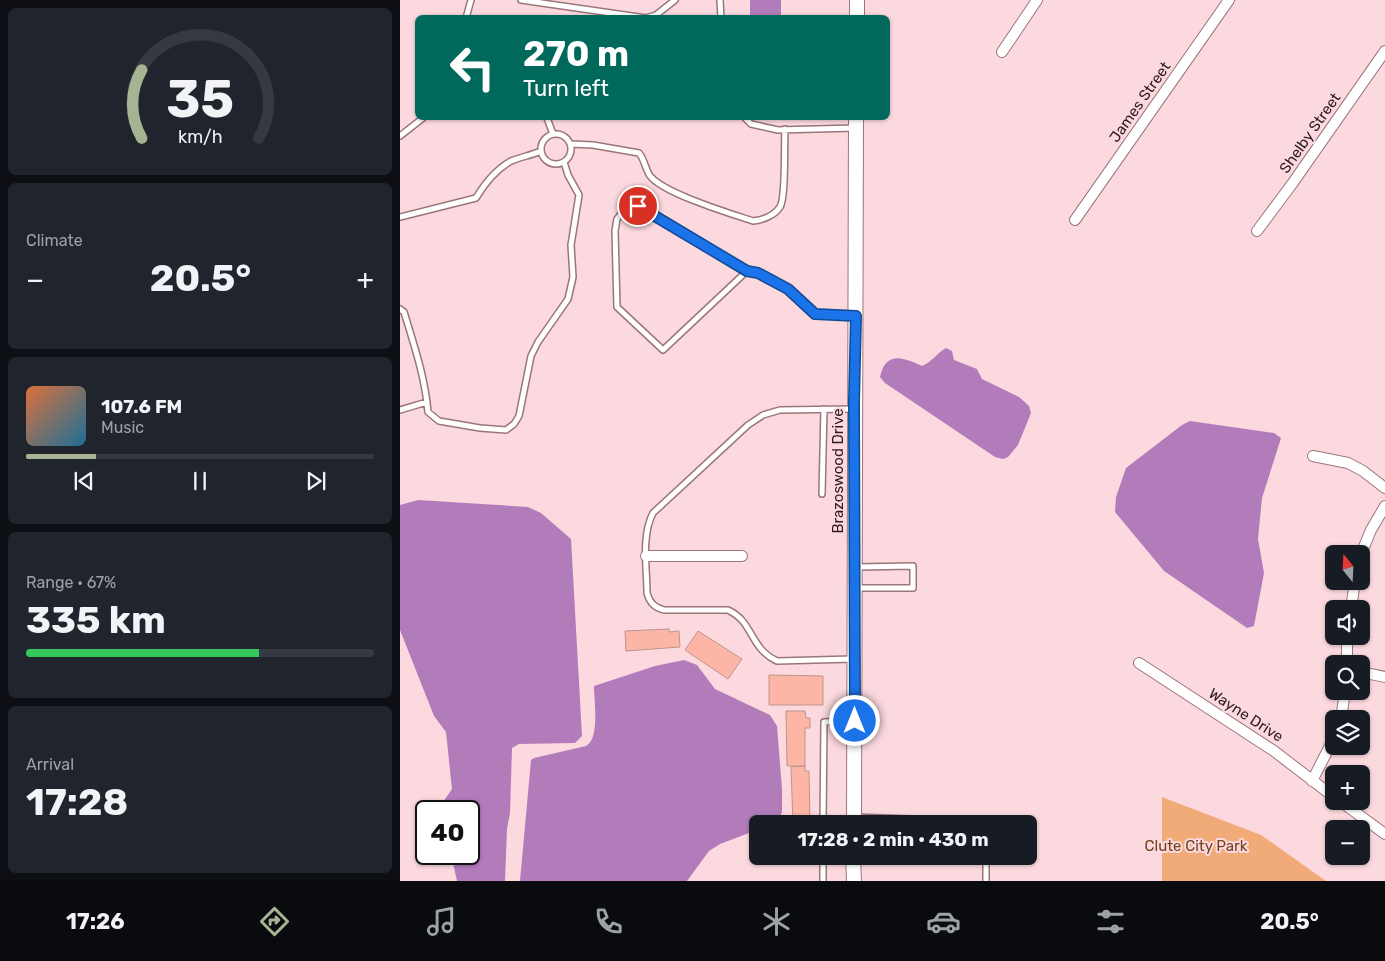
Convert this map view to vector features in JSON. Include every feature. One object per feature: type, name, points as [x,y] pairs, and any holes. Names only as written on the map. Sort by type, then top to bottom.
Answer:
[{"type":"street","points":[[857,0],[857,15]]},
{"type":"street","points":[[1002,52],[1037,0]]},
{"type":"street","name":"James Street","points":[[1075,220],[1230,0]]},
{"type":"street","name":"Shelby Street","points":[[1257,231],[1385,51]]},
{"type":"street","name":"Brazoswood Drive","points":[[854,815],[856,123]]},
{"type":"street","points":[[1314,456],[1348,463],[1363,471],[1385,488]]},
{"type":"street","points":[[1364,545],[1370,530],[1385,506]]},
{"type":"street","points":[[646,556],[742,556]]},
{"type":"street","name":"Wayne Drive","points":[[1139,663],[1274,751],[1325,790]]},
{"type":"street","points":[[1370,674],[1385,677]]},
{"type":"street","points":[[1312,781],[1325,755]]},
{"type":"street","points":[[1352,810],[1385,834]]},
{"type":"street","points":[[854,865],[854,881]]},
{"type":"lane","points":[[467,15],[471,0]]},
{"type":"lane","points":[[521,0],[625,15]]},
{"type":"lane","points":[[657,15],[675,0]]},
{"type":"lane","points":[[720,0],[721,15]]},
{"type":"lane","points":[[400,136],[420,120]]},
{"type":"lane","points":[[548,120],[553,134]]},
{"type":"lane","points":[[747,120],[751,124],[778,130],[856,123]]},
{"type":"lane","points":[[571,144],[593,145],[639,153],[651,177],[672,191],[753,221],[765,219],[779,208],[784,197],[785,129]]},
{"type":"lane","points":[[553,134],[566,137],[571,144],[570,154],[564,162],[555,164],[550,162],[546,160],[541,151],[543,142],[553,134]]},
{"type":"lane","points":[[400,216],[476,198],[484,184],[496,171],[512,161],[541,151]]},
{"type":"lane","points":[[400,309],[404,312],[417,353],[426,391],[428,412],[439,421],[480,428],[506,430],[514,424],[519,416],[531,356],[538,342],[568,299],[573,277],[571,245],[579,195],[568,175],[564,162]]},
{"type":"lane","points":[[747,271],[663,350],[617,307],[615,232],[617,219],[625,209],[638,206],[747,271],[758,273],[788,289],[815,314],[856,316]]},
{"type":"lane","points":[[400,410],[427,402]]},
{"type":"lane","points":[[822,494],[824,409]]},
{"type":"lane","points":[[854,409],[780,410],[763,415],[748,425],[653,513],[648,522],[646,556],[647,593],[650,601],[656,607],[664,610],[728,610],[737,614],[760,650],[768,657],[777,661],[855,659]]},
{"type":"lane","points":[[854,588],[914,588],[913,566],[855,566]]},
{"type":"lane","points":[[823,815],[824,722],[855,721]]},
{"type":"lane","points":[[823,865],[823,881]]},
{"type":"lane","points":[[986,865],[986,881]]},
{"type":"green space","name":"Clute City Park","points":[[1162,797],[1261,835],[1326,881],[1162,881]]},
{"type":"shaded area","points":[[750,0],[781,0],[781,15],[750,15]]},
{"type":"shaded area","points":[[946,348],[952,351],[954,360],[977,369],[982,379],[1019,397],[1029,406],[1031,413],[1018,445],[1008,457],[1003,459],[995,457],[885,383],[880,377],[883,368],[891,360],[896,358],[902,359],[922,366]]},
{"type":"shaded area","points":[[1190,421],[1274,433],[1281,438],[1262,498],[1258,539],[1264,573],[1254,626],[1247,628],[1164,571],[1115,512],[1116,497],[1126,468],[1182,425]]},
{"type":"shaded area","points":[[418,500],[528,507],[541,513],[571,539],[582,736],[575,743],[519,744],[512,748],[505,881],[457,881],[453,865],[480,865],[480,800],[444,800],[452,789],[446,732],[434,716],[400,630],[400,505]]},
{"type":"shaded area","points":[[684,660],[697,665],[715,689],[770,715],[777,726],[782,789],[780,815],[749,815],[749,833],[720,844],[709,851],[687,881],[520,881],[531,760],[586,746],[593,736],[595,728],[594,686],[655,666]]},
{"type":"building","points":[[669,629],[669,632],[679,631],[680,647],[626,651],[625,631]]},
{"type":"building","points":[[698,631],[742,659],[728,679],[685,650]]},
{"type":"building","points":[[769,675],[823,676],[823,705],[769,705]]},
{"type":"building","points":[[786,711],[805,711],[806,718],[810,718],[810,728],[805,728],[805,766],[787,766]]},
{"type":"building","points":[[805,766],[805,771],[809,771],[810,815],[793,815],[791,767]]},
{"type":"route","points":[[638,206],[747,271],[758,273],[788,289],[815,314],[856,316],[854,401],[855,721]]}]
